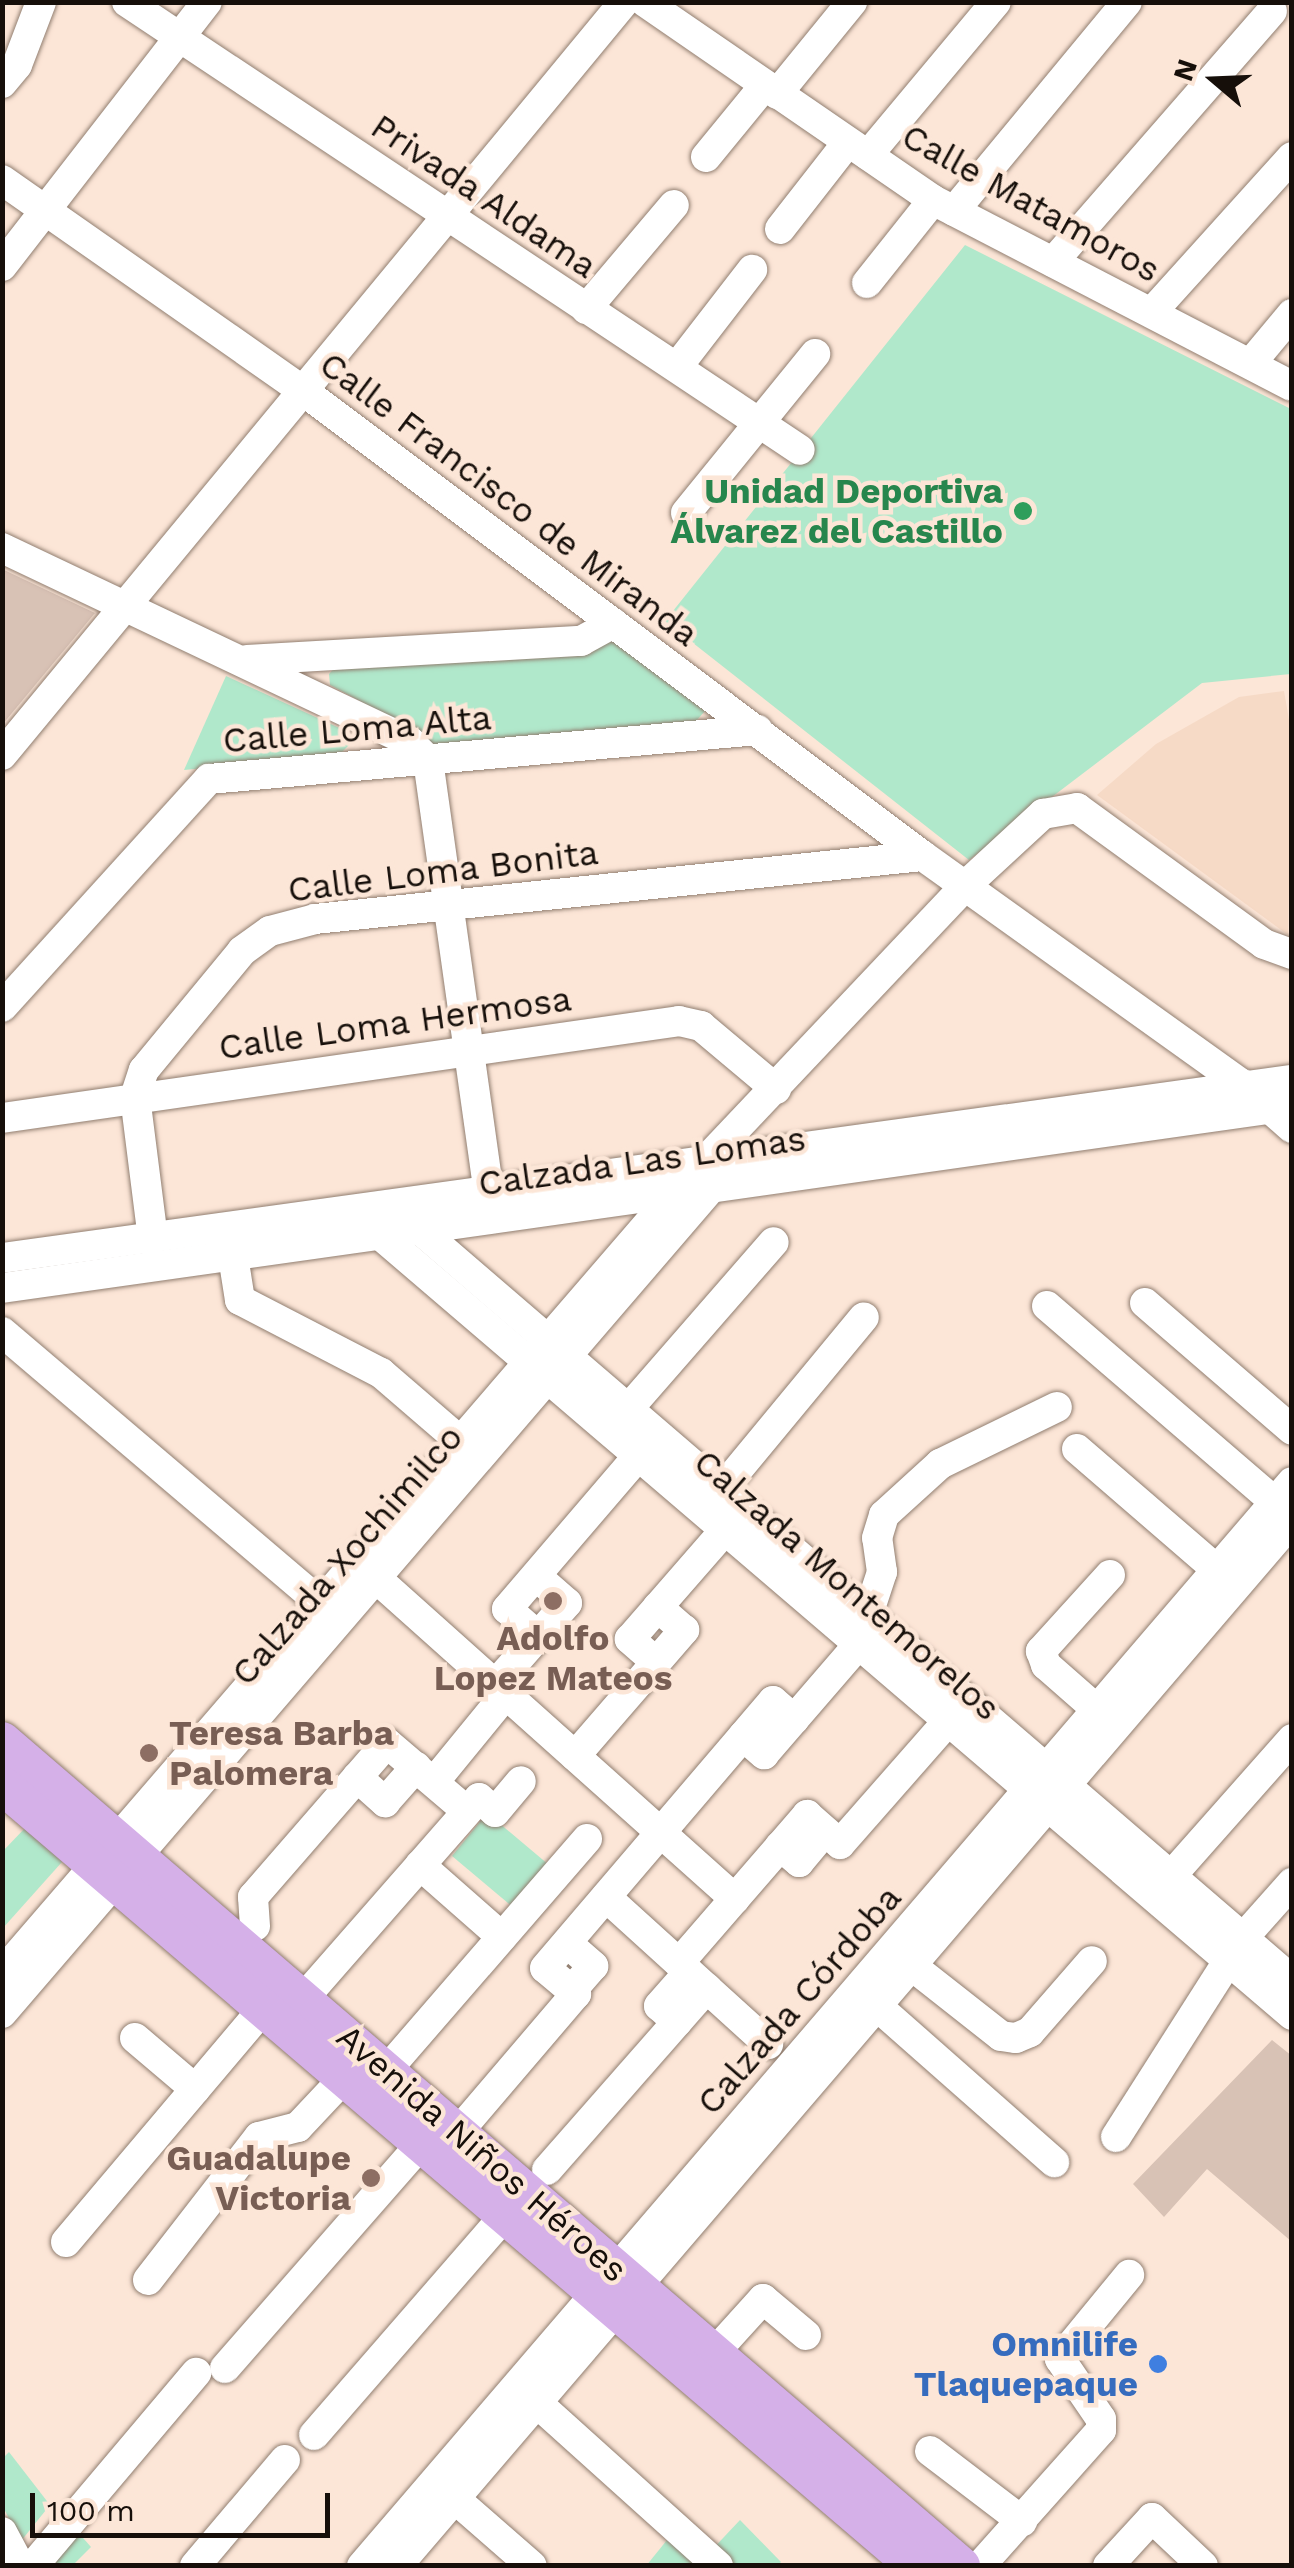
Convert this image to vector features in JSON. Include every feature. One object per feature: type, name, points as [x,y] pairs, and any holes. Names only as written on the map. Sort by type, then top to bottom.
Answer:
[{"type":"main road","name":"Avenida Niños Héroes","points":[[2,1741],[263,2009],[345,2077],[440,2137],[617,2288],[915,2566]]},
{"type":"main road","name":"Avenida Niños Héroes","points":[[2,1786],[116,1861],[303,2000],[386,2071],[507,2213],[714,2353],[961,2566]]},
{"type":"street","points":[[2,83],[17,65],[41,2]]},
{"type":"street","name":"Privada Aldama","points":[[127,2],[446,218],[800,450]]},
{"type":"street","points":[[2,266],[207,2]]},
{"type":"street","points":[[2,754],[624,2]]},
{"type":"street","name":"Calle Matamoros","points":[[645,2],[943,206],[1292,386]]},
{"type":"street","points":[[706,157],[852,2]]},
{"type":"street","points":[[780,229],[996,2]]},
{"type":"street","points":[[867,283],[943,206],[1127,2]]},
{"type":"street","points":[[1054,262],[1272,11]]},
{"type":"street","points":[[1152,312],[1292,157]]},
{"type":"street","name":"Calle Francisco de Miranda","points":[[2,180],[302,390],[923,856],[1284,1114]]},
{"type":"street","points":[[586,309],[674,204]]},
{"type":"street","points":[[677,367],[752,270]]},
{"type":"street","points":[[1251,363],[1292,314]]},
{"type":"street","points":[[686,513],[816,354]]},
{"type":"street","points":[[2,548],[127,604],[410,742],[428,760],[489,1194]]},
{"type":"street","points":[[244,660],[581,641],[613,623]]},
{"type":"street","name":"Calle Loma Alta","points":[[2,1008],[204,781],[758,730]]},
{"type":"street","name":"Calzada Xochimilco","points":[[2,2013],[16,1959],[116,1861],[332,1611],[460,1441],[549,1360],[776,1089],[966,885],[1043,814],[1061,807],[1077,808],[1264,944],[1292,954]]},
{"type":"street","name":"Calle Loma Bonita","points":[[153,1238],[136,1098],[154,1052],[260,937],[314,918],[923,856]]},
{"type":"street","name":"Calle Loma Hermosa","points":[[2,1118],[471,1049],[692,1022],[776,1089]]},
{"type":"street","name":"Calzada Las Lomas","points":[[2,1258],[153,1238],[230,1242],[386,1221],[489,1194],[1242,1084],[1292,1080]]},
{"type":"street","name":"Calzada Las Lomas","points":[[717,1162],[1284,1114]]},
{"type":"street","name":"Calzada Xochimilco","points":[[332,1611],[376,1579],[674,1194],[717,1162]]},
{"type":"street","name":"Calzada Las Lomas","points":[[420,1230],[674,1194]]},
{"type":"street","name":"Calzada Las Lomas","points":[[2,1288],[230,1242],[353,1212],[386,1221]]},
{"type":"street","name":"Calzada Montemorelos","points":[[386,1221],[549,1360],[629,1408],[721,1490],[858,1645],[932,1689],[948,1721],[1171,1876],[1292,2015]]},
{"type":"street","name":"Calzada Montemorelos","points":[[386,1221],[420,1230],[638,1456],[725,1530],[779,1558],[866,1614],[932,1689],[1048,1789],[1236,1949],[1292,1980]]},
{"type":"street","points":[[230,1242],[240,1300],[380,1372],[460,1441]]},
{"type":"street","points":[[629,1408],[774,1242]]},
{"type":"street","points":[[1145,1303],[1292,1430]]},
{"type":"street","points":[[1047,1306],[1286,1502]]},
{"type":"street","points":[[721,1490],[864,1317]]},
{"type":"street","points":[[2,1332],[332,1611]]},
{"type":"street","points":[[33,2566],[210,2370],[576,1994],[546,1968],[772,1700],[794,1719],[858,1645],[882,1572],[877,1538],[884,1515],[940,1464],[1057,1406]]},
{"type":"street","points":[[1077,1448],[1216,1570]]},
{"type":"street","points":[[538,1636],[507,1609],[638,1456]]},
{"type":"street","name":"Calzada Córdoba","points":[[362,2566],[617,2288],[1108,1719],[1252,1549],[1286,1502]]},
{"type":"street","points":[[574,1756],[684,1630],[658,1607],[725,1530]]},
{"type":"street","name":"Calzada Córdoba","points":[[1108,1719],[1216,1570],[1252,1549]]},
{"type":"street","points":[[1108,1719],[1046,1665],[1042,1650],[1110,1575]]},
{"type":"street","points":[[425,1774],[500,1690],[567,1603],[536,1576]]},
{"type":"street","points":[[376,1579],[735,1899]]},
{"type":"street","points":[[547,2170],[677,2022],[692,1974],[735,1899],[807,1815],[840,1844],[948,1721]]},
{"type":"street","points":[[1171,1876],[1292,1738]]},
{"type":"street","points":[[255,1926],[252,1898],[387,1743],[468,1811]]},
{"type":"street","points":[[303,2000],[478,1798],[495,1812],[522,1782]]},
{"type":"street","name":"Calzada Córdoba","points":[[820,2053],[878,2006],[1048,1789]]},
{"type":"street","points":[[386,2071],[587,1839]]},
{"type":"street","points":[[420,1865],[502,1938]]},
{"type":"street","points":[[1116,2137],[1236,1949],[1292,1884]]},
{"type":"street","points":[[606,1896],[768,2044]]},
{"type":"street","points":[[912,1966],[1008,2038],[1030,2032],[1092,1961]]},
{"type":"street","points":[[878,2006],[1054,2162]]},
{"type":"street","points":[[66,2242],[263,2009]]},
{"type":"street","points":[[135,2038],[195,2090]]},
{"type":"street","points":[[148,2280],[260,2137],[298,2127],[345,2077]]},
{"type":"street","points":[[314,2436],[507,2213]]},
{"type":"street","points":[[980,2566],[1101,2430],[1101,2419],[1061,2367],[1060,2354],[1129,2275]]},
{"type":"street","name":"Calzada Córdoba","points":[[397,2566],[536,2402],[617,2288]]},
{"type":"street","points":[[714,2353],[762,2299],[806,2335]]},
{"type":"street","points":[[536,2402],[718,2566]]},
{"type":"street","points":[[930,2450],[1022,2521]]},
{"type":"street","points":[[195,2566],[285,2460]]},
{"type":"street","points":[[454,2498],[532,2566]]},
{"type":"street","points":[[1108,2566],[1152,2518],[1203,2566]]},
{"type":"street","points":[[2,2532],[20,2566]]},
{"type":"shaded area","points":[[1284,691],[1292,737],[1288,935],[1097,795],[1156,744],[1239,697]]},
{"type":"green space","name":"Unidad Deportiva Álvarez del Castillo","points":[[965,245],[1291,409],[1291,674],[1202,683],[969,860],[665,621]]},
{"type":"green space","points":[[608,637],[705,711],[688,730],[435,749],[414,730],[330,685],[329,674],[340,662],[590,654]]},
{"type":"green space","points":[[226,676],[346,731],[349,745],[339,755],[184,770]]},
{"type":"green space","points":[[487,1813],[549,1865],[514,1908],[452,1856]]},
{"type":"green space","points":[[26,1827],[62,1862],[3,1928],[3,1851]]},
{"type":"green space","points":[[9,2452],[50,2505],[21,2541],[3,2507],[2,2459]]},
{"type":"green space","points":[[62,2514],[91,2547],[73,2565],[36,2566]]},
{"type":"green space","points":[[740,2520],[781,2562],[778,2565],[719,2565],[708,2554]]},
{"type":"green space","points":[[667,2540],[699,2566],[646,2566]]},
{"type":"building","points":[[2,569],[95,613],[2,725]]},
{"type":"building","points":[[1272,2040],[1292,2056],[1292,2242],[1207,2169],[1164,2217],[1133,2184]]},
{"type":"place","name":"Unidad Deportiva Álvarez del Castillo","points":[[1023,511]]},
{"type":"place","name":"Adolfo Lopez Mateos","points":[[553,1601]]},
{"type":"place","name":"Teresa Barba Palomera","points":[[149,1753]]},
{"type":"place","name":"Guadalupe Victoria","points":[[371,2178]]},
{"type":"place","name":"Omnilife Tlaquepaque","points":[[1158,2364]]}]
